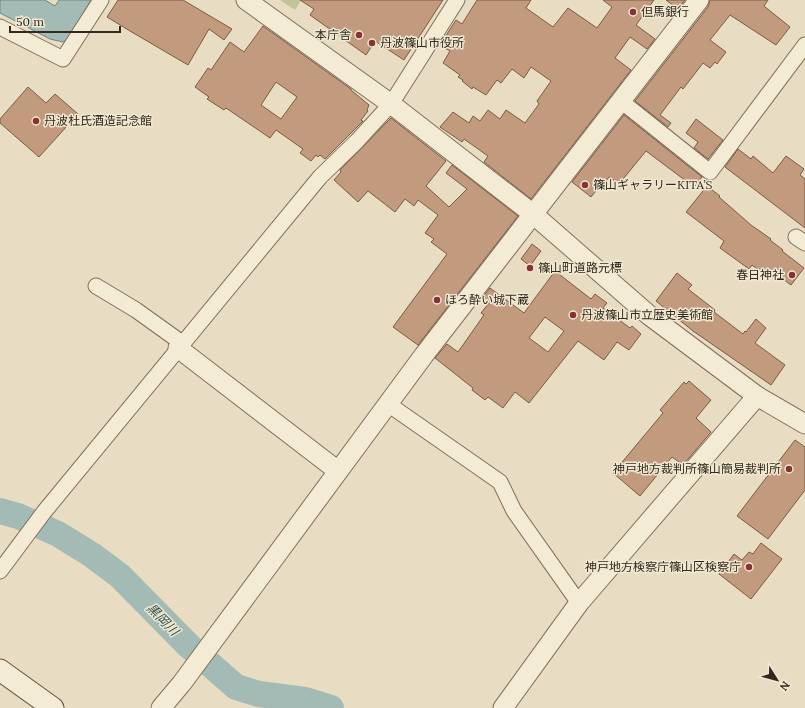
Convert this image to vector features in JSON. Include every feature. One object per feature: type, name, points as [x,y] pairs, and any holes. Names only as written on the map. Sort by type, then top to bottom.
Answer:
[{"type":"main road","points":[[0,670],[53,708]]},
{"type":"street","points":[[0,27],[63,59],[101,0]]},
{"type":"street","points":[[246,0],[391,104],[533,214],[650,316],[757,396],[805,424]]},
{"type":"street","points":[[0,571],[44,512],[320,177],[357,141],[391,104],[457,0]]},
{"type":"street","points":[[161,708],[182,682],[428,349],[699,0]]},
{"type":"street","points":[[621,101],[710,172],[805,45]]},
{"type":"street","points":[[96,286],[136,310],[338,471]]},
{"type":"street","points":[[503,708],[579,603],[757,396]]},
{"type":"street","points":[[388,404],[500,482],[514,511],[579,603]]},
{"type":"green space","points":[[280,0],[301,0],[295,10]]},
{"type":"water","points":[[0,0],[45,0],[55,6],[59,0],[91,0],[68,39],[63,42],[50,39],[0,13]]},
{"type":"building","points":[[118,0],[183,0],[232,29],[224,40],[209,29],[188,65],[107,17]]},
{"type":"building","points":[[300,0],[443,0],[404,60],[375,41],[366,55],[310,15],[314,9]]},
{"type":"building","points":[[477,0],[531,0],[526,8],[553,27],[568,8],[597,28],[612,7],[603,0],[654,0],[636,25],[655,39],[647,49],[630,37],[615,58],[631,70],[531,199],[484,162],[488,156],[464,139],[462,142],[440,127],[453,112],[469,123],[473,116],[480,121],[488,110],[500,119],[506,110],[525,123],[539,104],[537,101],[551,81],[531,67],[524,78],[512,69],[501,83],[497,80],[486,95],[473,87],[472,89],[458,77],[460,75],[443,63],[450,51],[440,45],[456,20],[462,24]]},
{"type":"building","points":[[666,0],[685,0],[678,9]]},
{"type":"building","points":[[710,0],[768,0],[764,6],[790,27],[776,45],[730,15],[710,40],[726,52],[717,64],[715,62],[710,68],[703,63],[683,89],[681,87],[660,115],[671,123],[668,127],[635,101],[708,7]]},
{"type":"building","points":[[263,26],[351,89],[369,105],[368,111],[361,120],[363,121],[325,159],[320,155],[318,157],[316,155],[311,161],[300,153],[303,149],[276,130],[270,138],[226,108],[224,110],[207,99],[209,97],[195,87],[208,68],[211,70],[230,42],[244,52]],"holes":[[[276,82],[297,97],[281,119],[261,105]]]},
{"type":"building","name":"丹波杜氏酒造記念館","points":[[28,87],[46,103],[55,94],[78,114],[39,157],[0,123],[0,119]]},
{"type":"building","points":[[624,115],[702,177],[694,187],[646,151],[619,184],[609,177],[601,188],[600,186],[591,197],[572,182]]},
{"type":"building","points":[[391,118],[446,161],[426,186],[449,207],[467,189],[446,173],[452,165],[518,216],[418,345],[393,327],[447,254],[431,242],[434,239],[425,233],[438,215],[418,200],[414,206],[405,199],[395,212],[368,191],[358,202],[334,180],[341,172],[340,170]]},
{"type":"building","points":[[696,119],[723,140],[708,159],[694,148],[698,142],[686,133]]},
{"type":"building","points":[[738,149],[751,159],[753,156],[773,173],[786,156],[804,169],[800,175],[805,179],[805,228],[725,167]]},
{"type":"building","points":[[707,186],[751,225],[771,239],[770,240],[783,250],[782,251],[804,268],[791,285],[771,270],[767,276],[752,265],[749,269],[720,248],[724,241],[686,212]]},
{"type":"building","points":[[532,244],[541,251],[530,266],[521,259]]},
{"type":"building","points":[[555,271],[591,299],[595,294],[607,303],[603,308],[630,328],[632,326],[641,334],[629,350],[617,342],[604,360],[578,341],[529,403],[515,392],[503,408],[488,397],[485,400],[472,390],[473,388],[435,358],[447,344],[458,352],[484,315],[481,313],[489,303],[482,298],[490,288],[524,313]],"holes":[[[545,317],[564,331],[548,352],[529,338]]]},
{"type":"building","points":[[677,273],[692,285],[688,289],[715,310],[714,312],[743,334],[756,319],[766,328],[755,343],[785,365],[771,385],[693,331],[656,301]]},
{"type":"building","points":[[689,381],[711,400],[696,418],[711,432],[683,465],[672,457],[640,496],[613,473],[663,413],[660,410],[684,382],[686,384]]},
{"type":"building","name":"神戸地方裁判所篠山簡易裁判所","points":[[795,440],[805,447],[805,490],[768,539],[737,516]]},
{"type":"building","name":"神戸地方検察庁篠山区検察庁","points":[[761,543],[782,559],[751,599],[719,574],[734,554],[742,560],[749,552],[753,554]]},
{"type":"waterway","name":"黒岡川","points":[[0,511],[18,516],[58,534],[92,555],[120,576],[189,646],[236,687],[259,694],[305,700],[331,708]]},
{"type":"place","name":"但馬銀行","points":[[633,12]]},
{"type":"place","name":"本庁舎","points":[[359,35]]},
{"type":"place","name":"丹波篠山市役所","points":[[372,43]]},
{"type":"place","name":"丹波杜氏酒造記念館","points":[[36,121]]},
{"type":"place","name":"篠山ギャラリーKITA’S","points":[[585,185]]},
{"type":"place","name":"篠山町道路元標","points":[[530,268]]},
{"type":"place","name":"春日神社","points":[[792,275]]},
{"type":"place","name":"ほろ酔い城下蔵","points":[[437,300]]},
{"type":"place","name":"丹波篠山市立歴史美術館","points":[[573,315]]},
{"type":"place","name":"神戸地方裁判所篠山簡易裁判所","points":[[789,469]]},
{"type":"place","name":"神戸地方検察庁篠山区検察庁","points":[[749,567]]}]
